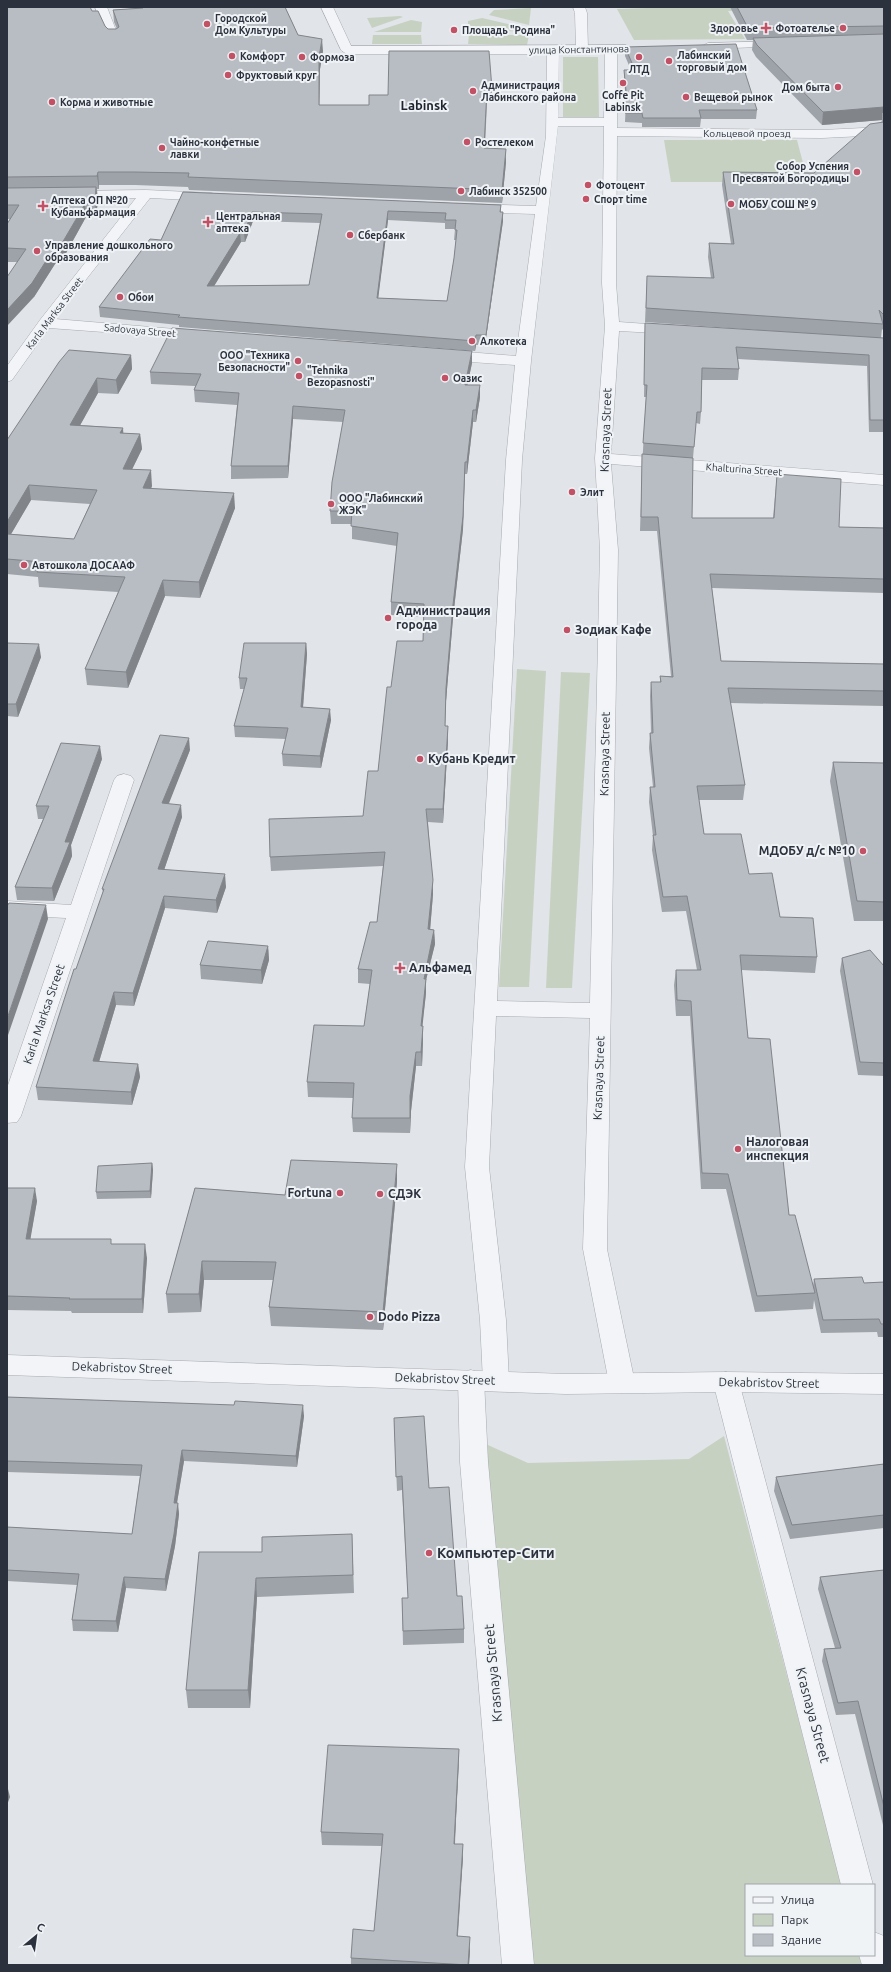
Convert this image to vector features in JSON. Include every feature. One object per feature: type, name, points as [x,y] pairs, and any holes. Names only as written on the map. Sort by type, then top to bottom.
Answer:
[{"type":"street","points":[[101,7],[113,38]]},
{"type":"street","name":"улица Константинова","points":[[327,7],[347,50],[552,50],[639,48]]},
{"type":"street","points":[[579,7],[581,13],[582,49]]},
{"type":"street","points":[[693,47],[798,44]]},
{"type":"street","name":"Krasnaya Street","points":[[611,49],[608,283],[612,326],[604,458],[608,550],[601,1011],[595,1249],[622,1383]]},
{"type":"street","name":"Krasnaya Street","points":[[518,1965],[474,1462],[492,1320],[477,1167],[514,460],[523,361],[552,122],[552,50]]},
{"type":"street","points":[[552,122],[610,127]]},
{"type":"street","name":"Кольцевой проезд","points":[[610,127],[822,134],[884,131]]},
{"type":"street","points":[[7,196],[146,194],[225,198]]},
{"type":"street","name":"Karla Marksa Street","points":[[7,377],[44,323],[146,194]]},
{"type":"street","points":[[457,207],[542,210]]},
{"type":"street","name":"Sadovaya Street","points":[[44,323],[211,336]]},
{"type":"street","points":[[612,326],[690,331]]},
{"type":"street","points":[[425,353],[523,361]]},
{"type":"street","name":"Khalturina Street","points":[[604,458],[884,480]]},
{"type":"street","name":"Karla Marksa Street","points":[[9,1116],[124,780]]},
{"type":"street","points":[[7,908],[79,912]]},
{"type":"street","points":[[485,1008],[601,1011]]},
{"type":"street","name":"Dekabristov Street","points":[[7,1365],[484,1380],[566,1384],[726,1382],[884,1384]]},
{"type":"street","name":"Krasnaya Street","points":[[726,1382],[857,1884]]},
{"type":"street","points":[[875,1952],[878,1965]]},
{"type":"green space","points":[[765,7],[768,10],[728,11],[745,39],[634,40],[617,9]]},
{"type":"green space","points":[[531,8],[529,25],[489,15],[494,10]]},
{"type":"green space","points":[[403,17],[372,28],[367,18]]},
{"type":"green space","points":[[482,18],[530,29],[530,31],[468,32],[468,21]]},
{"type":"green space","points":[[411,20],[422,22],[421,32],[374,32]]},
{"type":"green space","points":[[373,35],[421,35],[422,44],[372,44]]},
{"type":"green space","points":[[469,35],[529,35],[527,45],[468,44]]},
{"type":"green space","points":[[563,57],[598,57],[599,117],[563,117]]},
{"type":"green space","points":[[664,140],[797,140],[808,182],[671,182]]},
{"type":"green space","points":[[517,669],[546,671],[529,987],[499,987]]},
{"type":"green space","points":[[561,672],[590,673],[572,988],[546,988]]},
{"type":"green space","points":[[724,1436],[842,1884],[745,1884],[745,1956],[861,1956],[863,1965],[534,1965],[479,1441],[528,1463],[689,1459]]},
{"type":"building","points":[[7,7],[90,7],[92,11],[98,11],[108,29],[116,29],[119,27],[113,10],[143,8],[142,7],[285,7],[298,35],[322,39],[319,57],[319,105],[369,105],[369,95],[388,95],[389,51],[489,51],[492,89],[487,89],[484,148],[506,149],[502,190],[188,177],[189,173],[98,172],[97,176],[7,177]]},
{"type":"building","points":[[737,7],[884,7],[884,26],[748,28]]},
{"type":"building","points":[[884,34],[884,107],[823,112],[757,45],[753,38]]},
{"type":"building","points":[[736,44],[757,110],[699,110],[701,118],[643,118],[642,113],[625,113],[626,91],[624,70],[635,70],[625,47]]},
{"type":"building","points":[[884,122],[884,315],[879,310],[883,324],[646,308],[647,276],[714,278],[709,243],[734,244],[723,172],[814,173],[870,124]]},
{"type":"building","points":[[96,187],[95,203],[85,204],[58,250],[53,250],[32,283],[7,310],[7,277],[26,249],[7,248],[7,224],[19,205],[7,205],[7,188]]},
{"type":"building","points":[[183,192],[501,205],[500,212],[503,212],[486,335],[476,335],[475,341],[178,317],[180,315],[99,307],[150,239],[161,240]],"holes":[[[388,211],[446,213],[445,220],[456,220],[455,230],[457,230],[454,258],[447,301],[377,298]],[[252,212],[322,214],[309,285],[207,286],[240,233],[244,233]]]},
{"type":"building","points":[[645,323],[884,338],[884,420],[870,420],[869,355],[736,347],[739,369],[702,368],[701,412],[697,412],[694,447],[643,443],[647,385],[644,385]]},
{"type":"building","points":[[172,328],[472,351],[465,385],[480,385],[476,410],[473,410],[467,462],[465,462],[463,516],[446,688],[445,726],[448,726],[443,809],[426,809],[433,880],[428,929],[434,930],[424,979],[426,979],[421,1026],[423,1026],[421,1052],[416,1052],[410,1096],[410,1118],[352,1118],[354,1083],[307,1082],[314,1025],[364,1026],[372,970],[358,969],[370,922],[377,922],[385,852],[270,857],[269,819],[363,816],[368,771],[378,771],[387,687],[391,687],[397,641],[423,641],[424,604],[391,602],[398,533],[351,526],[352,511],[330,511],[332,482],[345,410],[293,406],[288,466],[231,466],[239,393],[194,390],[201,374],[150,372]]},
{"type":"building","points":[[69,350],[131,355],[116,380],[97,378],[70,425],[123,428],[120,433],[140,434],[123,469],[151,470],[143,488],[234,493],[199,582],[163,580],[126,672],[85,669],[125,577],[37,572],[42,562],[7,559],[7,534],[74,539],[97,490],[29,485],[7,522],[7,440],[59,362]]},
{"type":"building","points":[[642,454],[693,458],[692,518],[774,518],[777,474],[841,479],[839,527],[884,528],[884,579],[710,574],[721,661],[884,664],[884,691],[728,688],[745,785],[697,786],[704,834],[741,834],[749,874],[772,873],[780,917],[813,918],[817,957],[740,955],[748,1038],[770,1039],[789,1215],[795,1215],[815,1293],[757,1296],[728,1174],[702,1173],[691,1001],[677,1000],[676,970],[701,970],[687,896],[663,897],[653,835],[656,835],[650,787],[655,787],[650,733],[653,733],[651,682],[661,682],[660,676],[673,677],[658,517],[641,517]]},
{"type":"building","points":[[7,643],[39,644],[16,704],[7,704]]},
{"type":"building","points":[[244,643],[306,643],[301,707],[330,709],[320,756],[282,754],[288,728],[234,726],[247,678],[239,678]]},
{"type":"building","points":[[160,735],[189,738],[162,803],[181,805],[158,869],[225,874],[216,900],[164,896],[133,993],[114,992],[93,1061],[138,1064],[131,1092],[36,1087],[74,969],[76,969],[104,889],[102,889]]},
{"type":"building","points":[[61,743],[100,746],[65,842],[70,842],[52,888],[15,887],[49,806],[36,806]]},
{"type":"building","name":"МДОБУ д/с №10","points":[[833,762],[884,763],[884,902],[857,901]]},
{"type":"building","points":[[9,903],[46,905],[7,1019],[7,906]]},
{"type":"building","points":[[208,941],[268,946],[261,970],[200,965]]},
{"type":"building","points":[[870,950],[884,966],[884,1063],[860,1062],[842,958]]},
{"type":"building","points":[[291,1160],[397,1164],[383,1312],[269,1307],[276,1262],[202,1261],[199,1294],[166,1294],[195,1188],[285,1195]]},
{"type":"building","points":[[152,1163],[150,1191],[96,1192],[98,1166]]},
{"type":"building","points":[[7,1188],[35,1188],[26,1239],[111,1239],[111,1244],[145,1244],[142,1299],[69,1299],[70,1298],[7,1296]]},
{"type":"building","points":[[862,1277],[864,1283],[884,1282],[884,1324],[881,1324],[879,1319],[823,1320],[814,1279]]},
{"type":"building","points":[[7,1397],[234,1405],[235,1401],[303,1405],[296,1456],[182,1450],[174,1503],[178,1503],[174,1534],[165,1579],[124,1577],[116,1621],[72,1620],[79,1574],[7,1570],[7,1527],[132,1534],[142,1465],[7,1461]]},
{"type":"building","points":[[424,1416],[429,1488],[449,1487],[457,1596],[462,1596],[464,1629],[403,1631],[402,1598],[408,1598],[402,1476],[396,1477],[394,1418]]},
{"type":"building","points":[[884,1464],[884,1515],[792,1525],[776,1477]]},
{"type":"building","points":[[352,1534],[353,1575],[256,1578],[248,1690],[186,1690],[199,1552],[262,1552],[262,1537]]},
{"type":"building","points":[[884,1570],[884,1807],[858,1701],[838,1703],[824,1649],[841,1648],[820,1577]]},
{"type":"building","points":[[328,1745],[459,1749],[454,1844],[463,1844],[457,1936],[470,1937],[468,1965],[351,1958],[353,1929],[374,1931],[383,1834],[321,1832]]},
{"type":"place","name":"Городской Дом Культуры","points":[[207,24]]},
{"type":"place","name":"Здоровье","points":[[766,28]]},
{"type":"place","name":"Фотоателье","points":[[843,28]]},
{"type":"place","name":"Площадь \"Родина\"","points":[[454,30]]},
{"type":"place","name":"Комфорт","points":[[232,56]]},
{"type":"place","name":"Формоза","points":[[302,57]]},
{"type":"place","name":"ЛТД","points":[[639,57]]},
{"type":"place","name":"Лабинский торговый дом","points":[[669,61]]},
{"type":"place","name":"Фруктовый круг","points":[[228,75]]},
{"type":"place","name":"Coffe Pit Labinsk","points":[[623,83]]},
{"type":"place","name":"Дом быта","points":[[838,87]]},
{"type":"place","name":"Администрация Лабинского района","points":[[473,91]]},
{"type":"place","name":"Вещевой рынок","points":[[686,97]]},
{"type":"place","name":"Корма и животные","points":[[52,102]]},
{"type":"place","name":"Ростелеком","points":[[467,142]]},
{"type":"place","name":"Чайно-конфетные лавки","points":[[162,148]]},
{"type":"place","name":"Собор Успения Пресвятой Богородицы","points":[[857,172]]},
{"type":"place","name":"Фотоцент","points":[[588,185]]},
{"type":"place","name":"Лабинск 352500","points":[[461,191]]},
{"type":"place","name":"Спорт time","points":[[586,199]]},
{"type":"place","name":"МОБУ СОШ № 9","points":[[731,204]]},
{"type":"place","name":"Аптека ОП №20 Кубаньфармация","points":[[43,206]]},
{"type":"place","name":"Центральная аптека","points":[[208,222]]},
{"type":"place","name":"Сбербанк","points":[[350,235]]},
{"type":"place","name":"Управление дошкольного образования","points":[[37,251]]},
{"type":"place","name":"Обои","points":[[120,297]]},
{"type":"place","name":"Алкотека","points":[[472,341]]},
{"type":"place","name":"ООО \"Техника Безопасности\"","points":[[298,361]]},
{"type":"place","name":"\"Tehnika Bezopasnosti\"","points":[[299,376]]},
{"type":"place","name":"Оазис","points":[[445,378]]},
{"type":"place","name":"Элит","points":[[572,492]]},
{"type":"place","name":"ООО \"Лабинский ЖЭК\"","points":[[331,504]]},
{"type":"place","name":"Автошкола ДОСААФ","points":[[24,565]]},
{"type":"place","name":"Администрация города","points":[[388,618]]},
{"type":"place","name":"Зодиак Кафе","points":[[567,630]]},
{"type":"place","name":"Кубань Кредит","points":[[420,759]]},
{"type":"place","name":"МДОБУ д/с №10","points":[[863,851]]},
{"type":"place","name":"Альфамед","points":[[400,968]]},
{"type":"place","name":"Налоговая инспекция","points":[[738,1149]]},
{"type":"place","name":"Fortuna","points":[[340,1193]]},
{"type":"place","name":"СДЭК","points":[[380,1194]]},
{"type":"place","name":"Dodo Pizza","points":[[370,1317]]},
{"type":"place","name":"Компьютер-Сити","points":[[429,1553]]},
{"type":"district","name":"Labinsk","points":[[424,105]]}]
